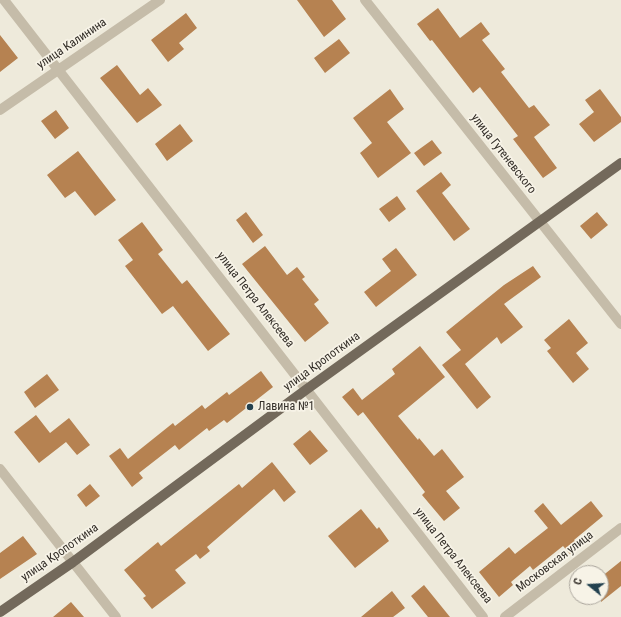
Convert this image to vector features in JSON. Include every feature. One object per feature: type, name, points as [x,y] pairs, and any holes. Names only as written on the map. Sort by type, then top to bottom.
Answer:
[{"type":"main road","name":"улица Кропоткина","points":[[0,612],[73,562],[307,389],[621,163]]},
{"type":"street","name":"улица Петра Алексеева","points":[[4,0],[59,68],[483,617]]},
{"type":"street","name":"улица Калинина","points":[[0,110],[160,0]]},
{"type":"street","name":"улица Гутеневского","points":[[365,0],[621,324]]},
{"type":"street","points":[[0,469],[116,617]]},
{"type":"street","name":"Московская улица","points":[[505,617],[621,528]]},
{"type":"building","points":[[297,0],[332,0],[346,19],[324,37]]},
{"type":"building","points":[[438,8],[460,38],[481,22],[490,34],[482,40],[505,69],[501,72],[529,108],[534,105],[550,125],[534,137],[557,168],[543,178],[513,139],[518,136],[480,87],[473,93],[432,40],[430,41],[417,24]]},
{"type":"building","points":[[186,13],[197,28],[179,43],[184,49],[168,62],[151,40]]},
{"type":"building","points":[[0,35],[18,58],[0,72]]},
{"type":"building","points":[[339,39],[350,53],[325,73],[314,58]]},
{"type":"building","points":[[117,65],[140,95],[148,88],[162,105],[137,123],[100,78]]},
{"type":"building","points":[[390,89],[404,109],[387,122],[411,153],[378,178],[360,153],[372,143],[353,118]]},
{"type":"building","points":[[600,89],[621,117],[621,122],[594,142],[579,124],[594,112],[585,100]]},
{"type":"building","points":[[56,110],[69,128],[55,139],[41,121]]},
{"type":"building","points":[[180,124],[193,141],[167,161],[155,144]]},
{"type":"building","points":[[432,140],[442,153],[424,166],[414,153]]},
{"type":"building","points":[[78,151],[116,200],[95,216],[75,191],[65,198],[47,175]]},
{"type":"building","points":[[441,172],[451,185],[442,193],[470,229],[454,241],[416,191]]},
{"type":"building","points":[[397,196],[406,209],[389,222],[379,209]]},
{"type":"building","points":[[246,212],[263,235],[253,243],[236,220]]},
{"type":"building","points":[[597,212],[608,225],[591,239],[580,226]]},
{"type":"building","points":[[142,222],[163,250],[158,254],[182,284],[187,280],[230,334],[208,351],[173,306],[162,314],[125,266],[133,260],[118,240]]},
{"type":"building","points":[[265,246],[287,275],[297,267],[305,277],[302,279],[319,300],[314,304],[329,323],[305,342],[242,264]]},
{"type":"building","points":[[396,248],[417,275],[376,307],[364,292],[391,271],[382,259]]},
{"type":"building","points":[[533,266],[541,277],[504,304],[523,327],[501,344],[497,337],[465,364],[491,397],[477,409],[442,365],[461,350],[446,332],[504,285]]},
{"type":"building","points":[[569,319],[588,343],[576,353],[589,369],[573,383],[547,351],[551,348],[544,340]]},
{"type":"building","points":[[420,346],[445,377],[398,416],[434,456],[442,449],[464,477],[446,491],[460,508],[444,521],[422,495],[425,492],[363,412],[358,416],[342,397],[353,388],[362,400],[395,374],[392,369]]},
{"type":"building","points":[[261,371],[273,387],[227,423],[224,420],[209,431],[207,428],[179,450],[175,445],[139,473],[143,478],[132,487],[109,456],[120,448],[128,459],[173,423],[175,426],[202,405],[205,409],[227,392],[229,395]]},
{"type":"building","points":[[47,374],[59,390],[35,408],[24,392]]},
{"type":"building","points":[[36,415],[50,433],[69,418],[90,445],[77,455],[66,442],[39,463],[14,432]]},
{"type":"building","points":[[310,430],[328,451],[310,465],[293,444]]},
{"type":"building","points":[[272,462],[296,492],[284,502],[274,489],[207,547],[210,551],[200,559],[196,554],[175,570],[186,583],[152,609],[143,598],[146,596],[124,570],[158,542],[161,546],[239,484],[242,488]]},
{"type":"building","points":[[90,484],[100,496],[86,507],[77,495]]},
{"type":"building","points":[[591,501],[603,516],[574,540],[579,547],[570,554],[563,546],[533,570],[530,566],[511,582],[513,585],[499,597],[479,572],[509,547],[515,554],[548,528],[534,511],[543,503],[561,525]]},
{"type":"building","points":[[361,509],[377,529],[379,527],[389,541],[355,568],[328,536]]},
{"type":"building","points":[[23,536],[37,554],[0,579],[0,553]]},
{"type":"building","points":[[621,561],[621,586],[609,596],[609,571]]},
{"type":"building","points":[[424,585],[450,617],[428,617],[411,596]]},
{"type":"building","points":[[392,591],[405,608],[393,617],[361,617]]},
{"type":"building","points":[[71,602],[84,617],[53,617]]},
{"type":"place","name":"Лавина №1","points":[[250,407]]}]
